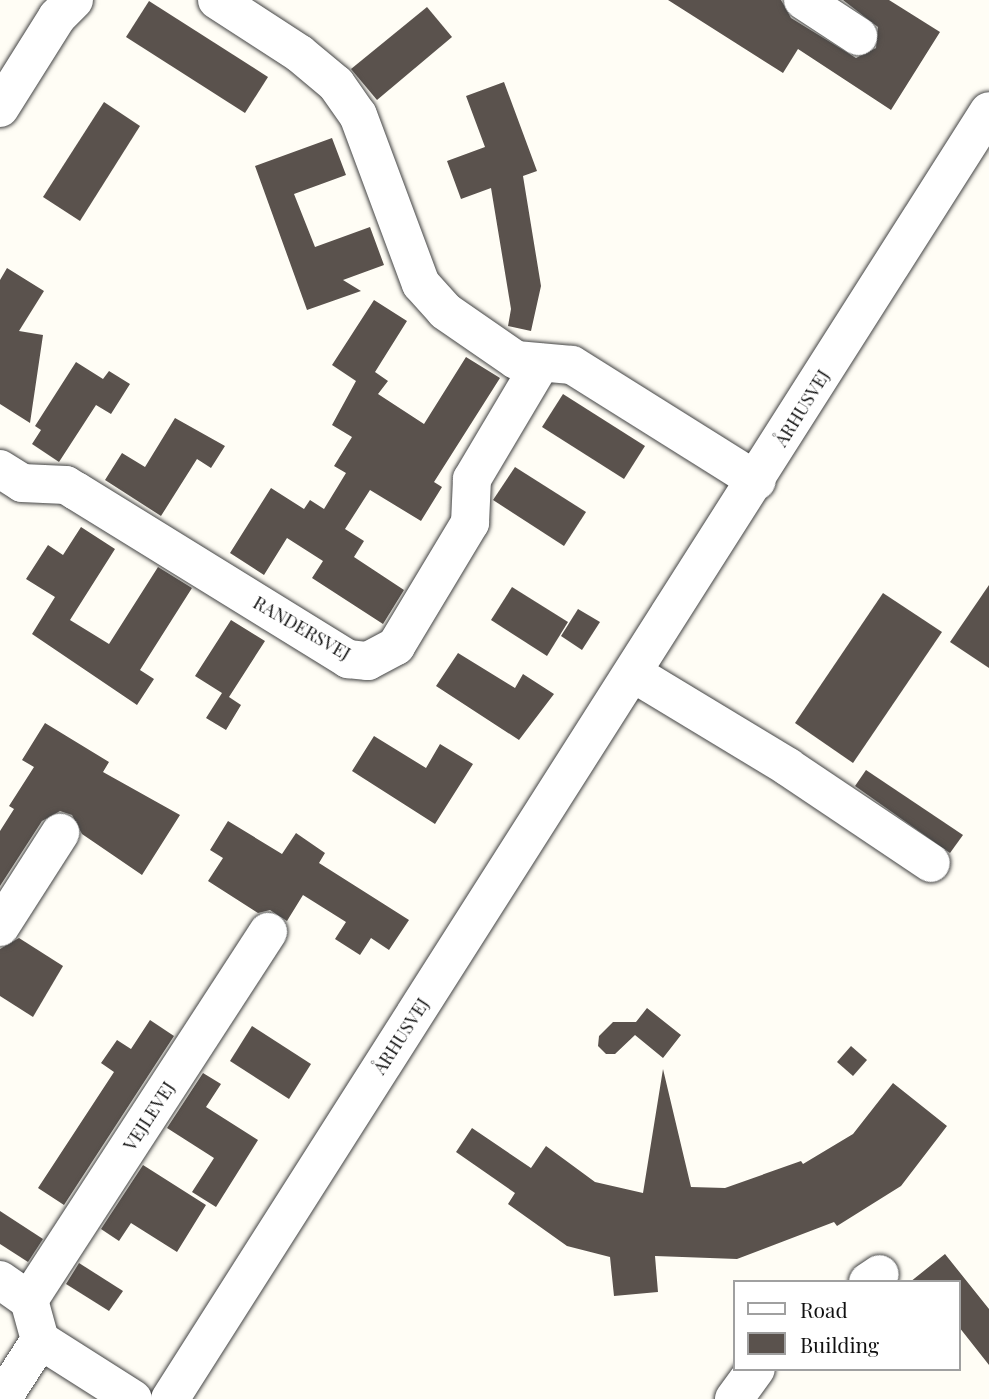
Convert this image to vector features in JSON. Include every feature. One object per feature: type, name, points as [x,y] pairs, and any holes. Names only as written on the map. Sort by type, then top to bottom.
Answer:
[{"type":"street","points":[[0,108],[57,17],[74,0]]},
{"type":"street","points":[[217,0],[300,54],[335,84],[358,115],[421,284],[445,311],[516,360],[572,365],[757,481]]},
{"type":"street","points":[[803,0],[858,36]]},
{"type":"street","name":"ÅRHUSVEJ","points":[[170,1399],[633,673],[983,136]]},
{"type":"street","name":"RANDERSVEJ","points":[[0,469],[22,483],[66,485],[348,659],[368,661],[396,646],[470,523],[472,478],[541,363]]},
{"type":"street","points":[[633,673],[788,767],[931,863]]},
{"type":"street","points":[[0,927],[60,833]]},
{"type":"street","name":"VEJLEVEJ","points":[[15,1290],[268,932]]},
{"type":"street","points":[[15,1290],[40,1340],[133,1399]]},
{"type":"street","points":[[2,1399],[40,1340]]},
{"type":"street","points":[[734,1399],[755,1371]]},
{"type":"building","points":[[668,0],[781,0],[791,18],[856,58],[876,48],[878,27],[843,0],[889,0],[940,32],[891,110],[798,49],[783,73]]},
{"type":"building","points":[[149,1],[268,77],[245,113],[126,37]]},
{"type":"building","points":[[427,7],[452,37],[377,100],[351,69]]},
{"type":"building","points":[[504,82],[537,171],[523,176],[541,286],[531,331],[508,326],[511,309],[491,188],[461,199],[447,161],[485,147],[466,96]]},
{"type":"building","points":[[104,102],[140,126],[80,221],[43,197]]},
{"type":"building","points":[[332,138],[346,175],[294,194],[315,247],[370,227],[384,265],[343,280],[361,291],[307,310],[255,166]]},
{"type":"building","points":[[7,268],[44,291],[19,331],[43,335],[30,423],[0,404],[0,280]]},
{"type":"building","points":[[374,300],[407,321],[375,372],[388,381],[378,394],[424,424],[466,357],[500,378],[434,482],[442,487],[421,521],[370,490],[345,529],[364,541],[354,557],[404,590],[383,624],[312,578],[323,561],[287,538],[264,575],[230,553],[271,488],[304,509],[310,500],[324,509],[346,473],[334,466],[352,437],[332,425],[356,381],[332,365]]},
{"type":"building","points":[[76,362],[103,379],[109,371],[130,384],[111,414],[96,405],[59,462],[32,444],[41,430],[35,426]]},
{"type":"building","points":[[563,394],[645,446],[624,479],[542,427]]},
{"type":"building","points":[[175,418],[225,446],[211,468],[197,459],[161,516],[105,480],[122,453],[145,467]]},
{"type":"building","points":[[515,467],[586,512],[564,546],[493,500]]},
{"type":"building","points":[[81,527],[115,549],[70,620],[109,644],[158,567],[192,588],[140,670],[154,679],[137,705],[32,634],[55,597],[26,579],[48,545],[63,555]]},
{"type":"building","points":[[989,585],[989,668],[950,642]]},
{"type":"building","points":[[512,587],[568,622],[547,656],[491,620]]},
{"type":"building","points":[[883,593],[942,632],[853,763],[795,723]]},
{"type":"building","points":[[578,609],[600,622],[582,650],[561,636]]},
{"type":"building","points":[[231,620],[265,641],[229,697],[241,705],[226,730],[206,718],[222,693],[195,676]]},
{"type":"building","points":[[458,653],[515,688],[523,674],[554,694],[519,740],[436,686]]},
{"type":"building","points":[[45,723],[109,762],[103,772],[180,815],[142,875],[82,834],[72,815],[60,811],[42,821],[0,886],[0,831],[14,809],[9,806],[34,767],[22,760]]},
{"type":"building","points":[[374,736],[426,768],[440,744],[473,764],[435,824],[352,771]]},
{"type":"building","points":[[866,770],[963,835],[950,853],[855,786]]},
{"type":"building","points":[[228,821],[282,854],[296,833],[325,853],[319,863],[409,920],[389,950],[371,938],[360,955],[335,939],[346,922],[303,895],[287,921],[270,910],[258,913],[208,881],[223,858],[210,850]]},
{"type":"building","points":[[19,938],[63,966],[33,1017],[0,996],[0,949]]},
{"type":"building","points":[[647,1008],[681,1035],[663,1058],[635,1035],[615,1054],[606,1054],[598,1046],[599,1036],[613,1022],[636,1022]]},
{"type":"building","points":[[150,1020],[174,1036],[64,1205],[38,1188],[114,1072],[101,1063],[117,1040],[131,1049]]},
{"type":"building","points":[[252,1026],[311,1064],[289,1099],[230,1061]]},
{"type":"building","points":[[851,1046],[867,1060],[853,1076],[837,1062]]},
{"type":"building","points":[[663,1069],[691,1187],[725,1188],[801,1161],[803,1164],[853,1134],[893,1083],[947,1126],[901,1186],[837,1226],[834,1222],[737,1259],[655,1256],[658,1292],[614,1296],[610,1257],[567,1246],[508,1204],[515,1193],[456,1152],[472,1128],[531,1168],[546,1146],[595,1182],[643,1193]]},
{"type":"building","points":[[203,1073],[221,1084],[206,1107],[258,1140],[216,1207],[192,1192],[214,1158],[167,1128]]},
{"type":"building","points":[[143,1165],[206,1205],[177,1252],[131,1223],[119,1241],[101,1229]]},
{"type":"building","points":[[0,1211],[43,1239],[28,1262],[0,1244]]},
{"type":"building","points":[[945,1254],[989,1309],[989,1365],[961,1330],[961,1280],[912,1280]]},
{"type":"building","points":[[79,1263],[123,1291],[109,1311],[66,1284]]}]
